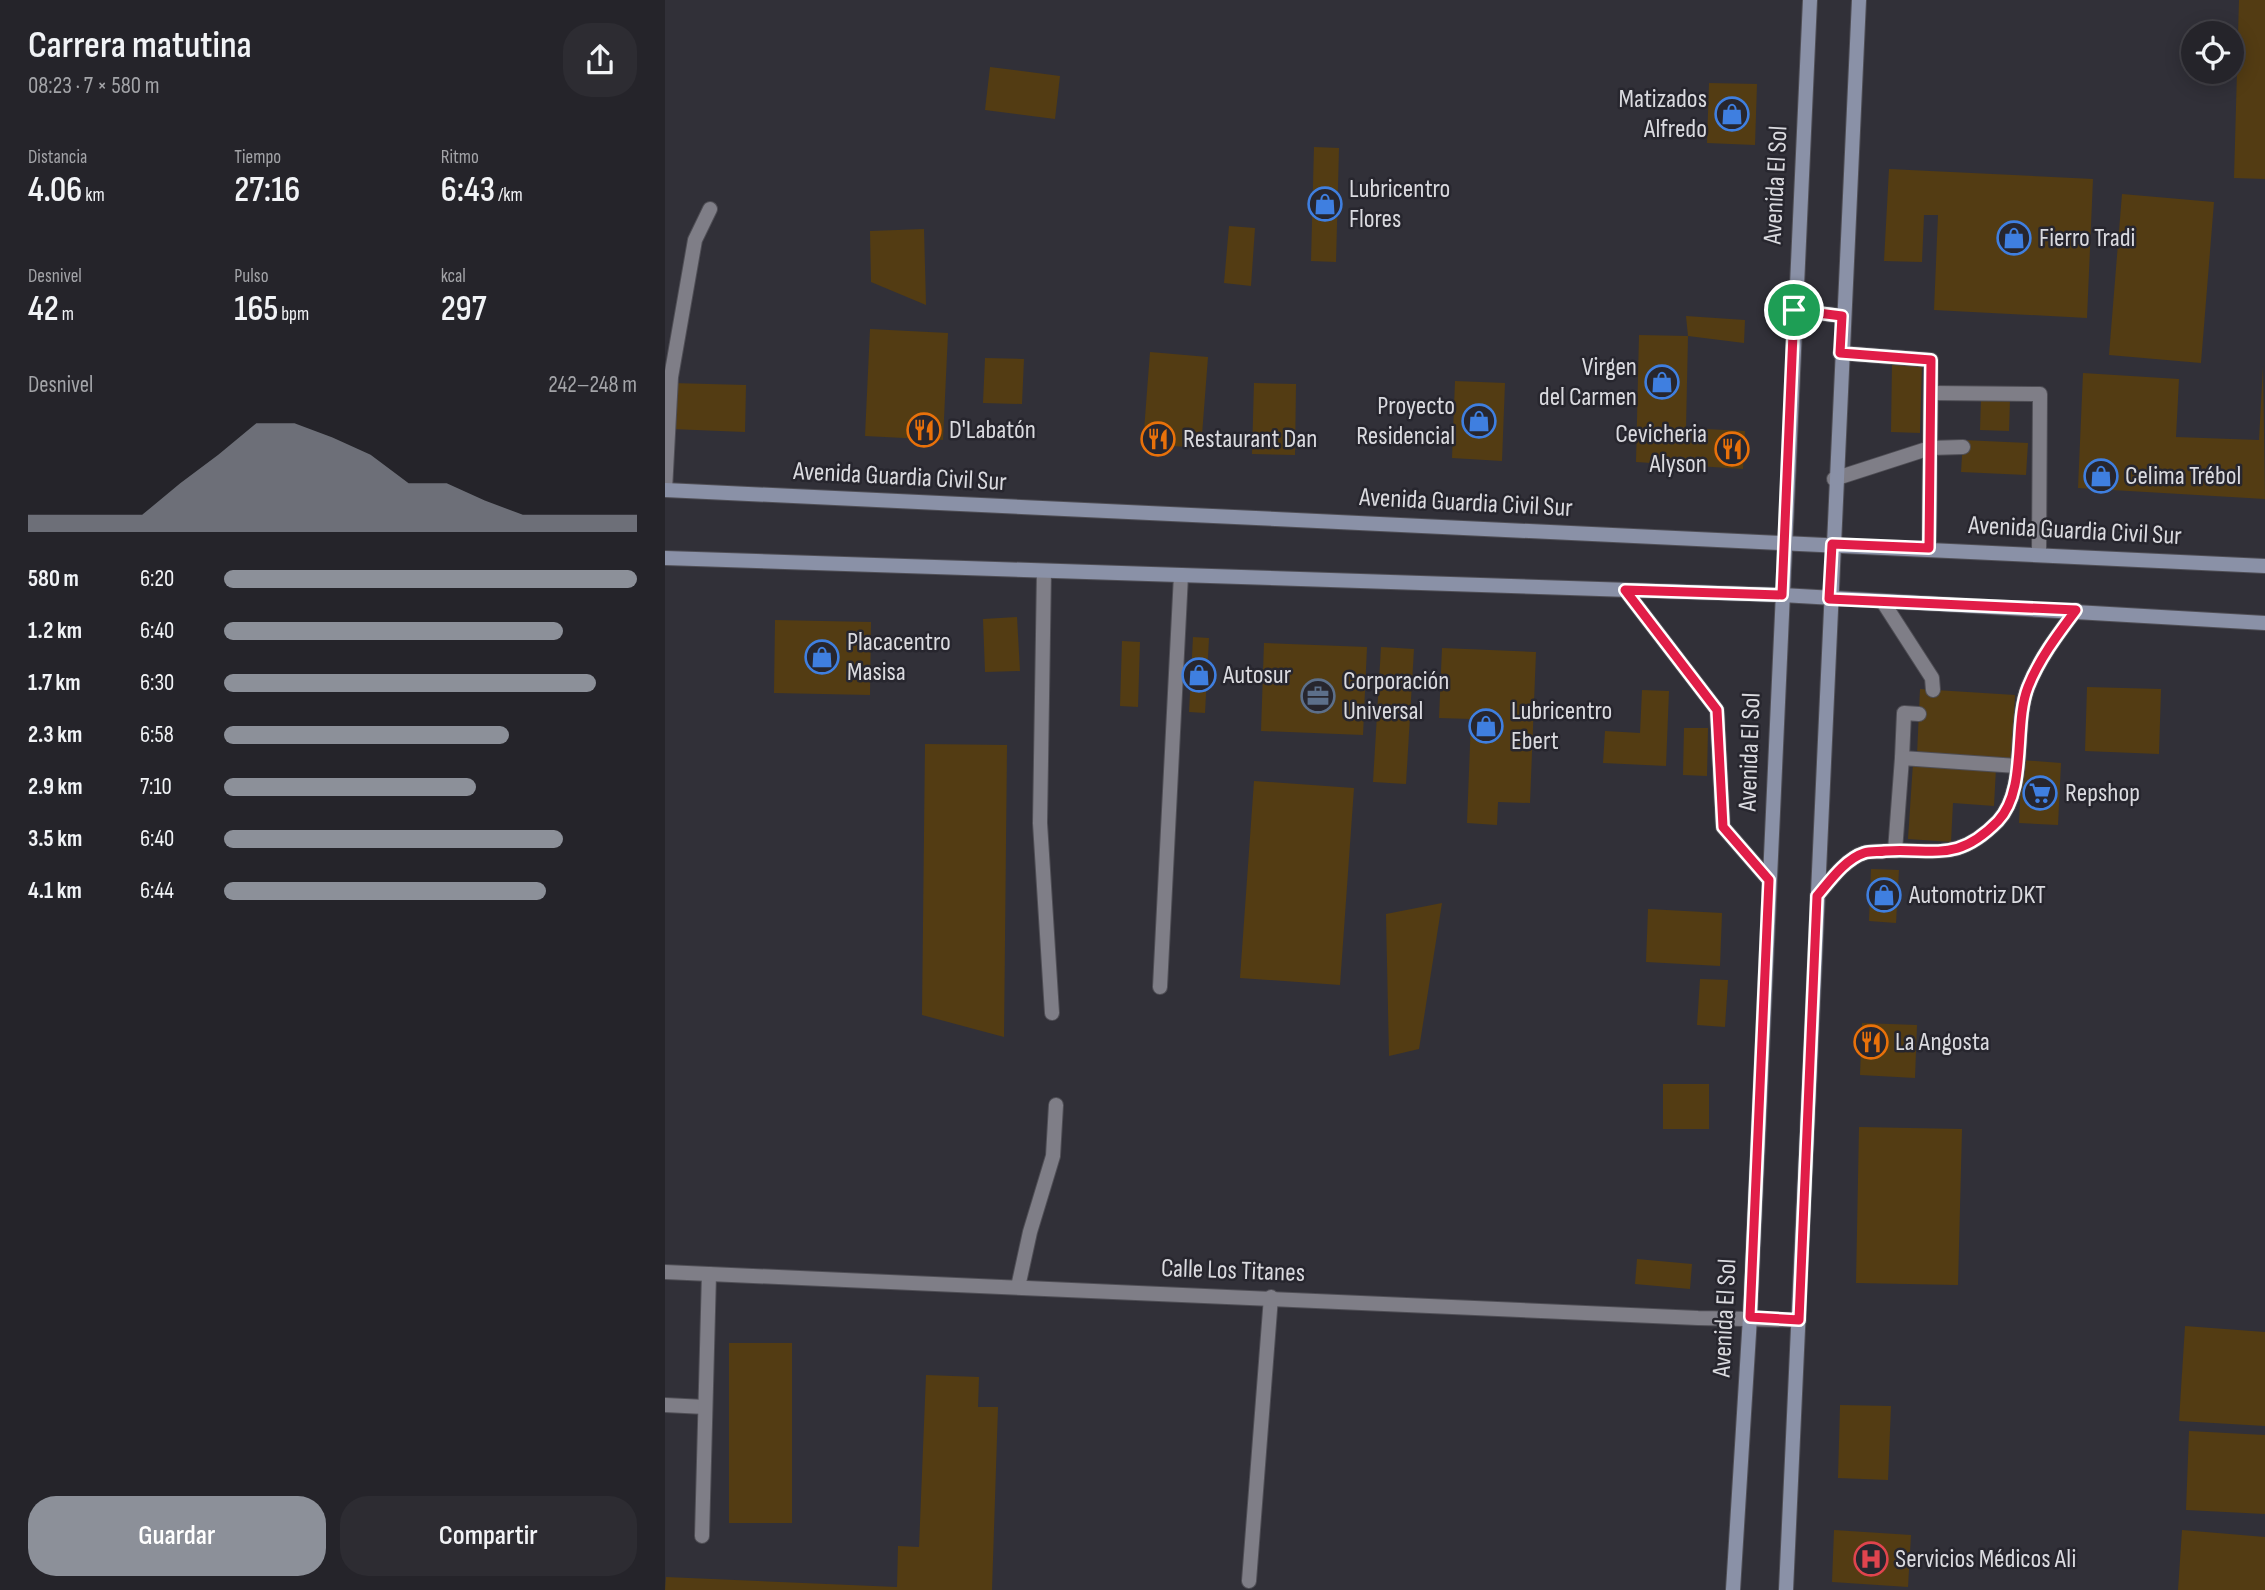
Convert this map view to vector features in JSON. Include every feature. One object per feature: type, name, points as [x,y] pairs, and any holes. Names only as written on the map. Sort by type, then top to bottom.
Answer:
[{"type":"main road","name":"Avenida El Sol","points":[[1733,1590],[1750,1317],[1783,541],[1810,0]]},
{"type":"main road","points":[[1786,1590],[1834,480],[1859,0]]},
{"type":"main road","points":[[1794,310],[1842,316]]},
{"type":"main road","name":"Avenida Guardia Civil Sur","points":[[665,490],[1783,541],[2265,566]]},
{"type":"main road","points":[[665,558],[1782,595],[2265,623]]},
{"type":"street","points":[[665,490],[671,377],[695,240],[710,209]]},
{"type":"street","points":[[1840,353],[1931,360],[1929,548]]},
{"type":"street","points":[[1931,393],[2040,394],[2034,449],[2039,554]]},
{"type":"street","points":[[1834,480],[1930,448],[1963,447]]},
{"type":"street","points":[[1044,571],[1039,823],[1052,1013]]},
{"type":"street","points":[[1160,987],[1181,575]]},
{"type":"street","points":[[1625,590],[1717,710],[1723,827],[1769,880]]},
{"type":"street","points":[[1884,602],[1932,678],[1933,690]]},
{"type":"street","points":[[1817,896],[1841,869],[1863,853],[1948,853],[1980,836],[1999,819],[2009,803],[2017,766],[2027,688],[2051,643],[2076,610]]},
{"type":"street","points":[[1895,851],[1904,713],[1919,714]]},
{"type":"street","points":[[1902,758],[2017,766]]},
{"type":"street","points":[[1018,1287],[1030,1232],[1053,1156],[1056,1105]]},
{"type":"street","name":"Calle Los Titanes","points":[[665,1272],[1698,1318],[1799,1320]]},
{"type":"street","points":[[702,1536],[709,1274]]},
{"type":"street","points":[[1249,1581],[1271,1297]]},
{"type":"street","points":[[665,1405],[705,1407]]},
{"type":"building","points":[[2239,0],[2265,0],[2265,179],[2234,178],[2237,84],[2244,84],[2244,21],[2238,21]]},
{"type":"building","points":[[990,67],[1060,76],[1055,119],[985,110]]},
{"type":"building","name":"Matizados Alfredo","points":[[1709,83],[1757,84],[1755,145],[1707,143]]},
{"type":"building","name":"Lubricentro Flores","points":[[1314,147],[1339,148],[1336,262],[1311,261]]},
{"type":"building","name":"Fierro Tradi","points":[[1889,169],[2093,179],[2087,318],[1934,310],[1938,215],[1924,215],[1922,262],[1884,261]]},
{"type":"building","points":[[2122,194],[2214,202],[2201,363],[2109,355]]},
{"type":"building","points":[[1229,226],[1255,228],[1251,286],[1224,283]]},
{"type":"building","points":[[924,229],[926,305],[871,282],[870,231]]},
{"type":"building","points":[[1686,316],[1745,320],[1744,343],[1688,336]]},
{"type":"building","points":[[870,329],[948,333],[943,440],[865,436]]},
{"type":"building","name":"Virgen del Carmen","points":[[1639,335],[1688,336],[1686,428],[1745,431],[1743,469],[1636,462]]},
{"type":"building","points":[[1150,352],[1208,357],[1201,448],[1143,444]]},
{"type":"building","points":[[985,358],[1024,359],[1022,404],[983,403]]},
{"type":"building","points":[[1892,363],[1922,364],[1920,433],[1891,432]]},
{"type":"building","points":[[2263,366],[2265,499],[2078,488],[2083,373],[2179,379],[2176,437],[2259,440]]},
{"type":"building","name":"Proyecto Residencial","points":[[1455,381],[1505,383],[1502,461],[1452,458]]},
{"type":"building","points":[[672,383],[746,385],[745,432],[671,429]]},
{"type":"building","points":[[1254,383],[1296,384],[1295,455],[1252,454]]},
{"type":"building","points":[[1981,398],[2010,399],[2009,431],[1980,430]]},
{"type":"building","points":[[1963,440],[2028,443],[2026,475],[1961,472]]},
{"type":"building","points":[[1017,617],[1020,671],[985,672],[983,619]]},
{"type":"building","name":"Placacentro Masisa","points":[[775,620],[871,622],[870,695],[774,693]]},
{"type":"building","name":"Autosur","points":[[1193,637],[1209,638],[1205,713],[1189,712]]},
{"type":"building","points":[[1122,641],[1140,642],[1138,707],[1120,706]]},
{"type":"building","points":[[1264,643],[1367,647],[1363,735],[1261,731]]},
{"type":"building","points":[[1381,647],[1414,649],[1406,784],[1373,782]]},
{"type":"building","points":[[1442,648],[1536,652],[1530,803],[1498,802],[1497,825],[1467,823],[1471,719],[1439,718]]},
{"type":"building","points":[[2087,687],[2161,689],[2159,754],[2085,751]]},
{"type":"building","points":[[1920,689],[2015,695],[2012,760],[1917,755]]},
{"type":"building","points":[[1642,690],[1669,691],[1666,766],[1603,763],[1605,731],[1640,733]]},
{"type":"building","points":[[1684,728],[1708,728],[1707,776],[1683,775]]},
{"type":"building","points":[[925,744],[1007,745],[1004,1037],[922,1015]]},
{"type":"building","name":"Repshop","points":[[2022,760],[2061,763],[2058,825],[2019,823]]},
{"type":"building","points":[[1913,763],[1996,768],[1994,806],[1953,803],[1951,842],[1908,839]]},
{"type":"building","points":[[1254,781],[1354,788],[1340,985],[1240,978]]},
{"type":"building","name":"Automotriz DKT","points":[[1871,869],[1899,870],[1896,923],[1869,921]]},
{"type":"building","points":[[1442,903],[1419,1049],[1389,1056],[1386,914]]},
{"type":"building","points":[[1648,909],[1722,913],[1720,966],[1646,962]]},
{"type":"building","points":[[1700,979],[1728,980],[1725,1027],[1697,1025]]},
{"type":"building","points":[[1862,1023],[1917,1025],[1915,1078],[1860,1075]]},
{"type":"building","points":[[1663,1084],[1709,1084],[1709,1129],[1663,1129]]},
{"type":"building","points":[[1859,1127],[1962,1129],[1958,1285],[1856,1283]]},
{"type":"building","points":[[1637,1259],[1692,1264],[1690,1289],[1635,1284]]},
{"type":"building","points":[[2185,1326],[2265,1332],[2265,1426],[2179,1421]]},
{"type":"building","points":[[729,1343],[792,1343],[792,1523],[729,1523]]},
{"type":"building","points":[[926,1375],[979,1377],[978,1407],[998,1407],[992,1590],[665,1590],[666,1577],[897,1587],[898,1546],[919,1547]]},
{"type":"building","points":[[1840,1405],[1891,1406],[1888,1480],[1838,1478]]},
{"type":"building","points":[[2189,1431],[2265,1435],[2265,1514],[2186,1510]]},
{"type":"building","name":"Servicios Médicos Ali","points":[[1834,1530],[1911,1535],[1908,1587],[1832,1582]]},
{"type":"building","points":[[2182,1530],[2265,1537],[2265,1590],[2178,1590]]},
{"type":"place","name":"Matizados Alfredo","points":[[1732,114]]},
{"type":"place","name":"Lubricentro Flores","points":[[1325,204]]},
{"type":"place","name":"Fierro Tradi","points":[[2014,238]]},
{"type":"place","name":"Virgen del Carmen","points":[[1662,382]]},
{"type":"place","name":"Proyecto Residencial","points":[[1479,421]]},
{"type":"place","name":"D'Labatón","points":[[924,430]]},
{"type":"place","name":"Restaurant Dan","points":[[1158,439]]},
{"type":"place","name":"Cevicheria Alyson","points":[[1732,449]]},
{"type":"place","name":"Celima Trébol","points":[[2101,476]]},
{"type":"place","name":"Placacentro Masisa","points":[[822,657]]},
{"type":"place","name":"Autosur","points":[[1199,675]]},
{"type":"place","name":"Corporación Universal","points":[[1318,696]]},
{"type":"place","name":"Lubricentro Ebert","points":[[1486,726]]},
{"type":"place","name":"Repshop","points":[[2040,793]]},
{"type":"place","name":"Automotriz DKT","points":[[1884,895]]},
{"type":"place","name":"La Angosta","points":[[1871,1042]]},
{"type":"place","name":"Servicios Médicos Ali","points":[[1871,1559]]},
{"type":"route","points":[[1794,310],[1842,316],[1840,353],[1931,360],[1929,548],[1832,544],[1829,599],[2076,610],[2051,643],[2027,688],[2017,766],[2009,803],[1999,819],[1980,836],[1948,853],[1863,853],[1841,869],[1817,896],[1799,1320],[1750,1317],[1769,880],[1723,827],[1717,710],[1625,590],[1711,595],[1782,595],[1794,310]]}]
